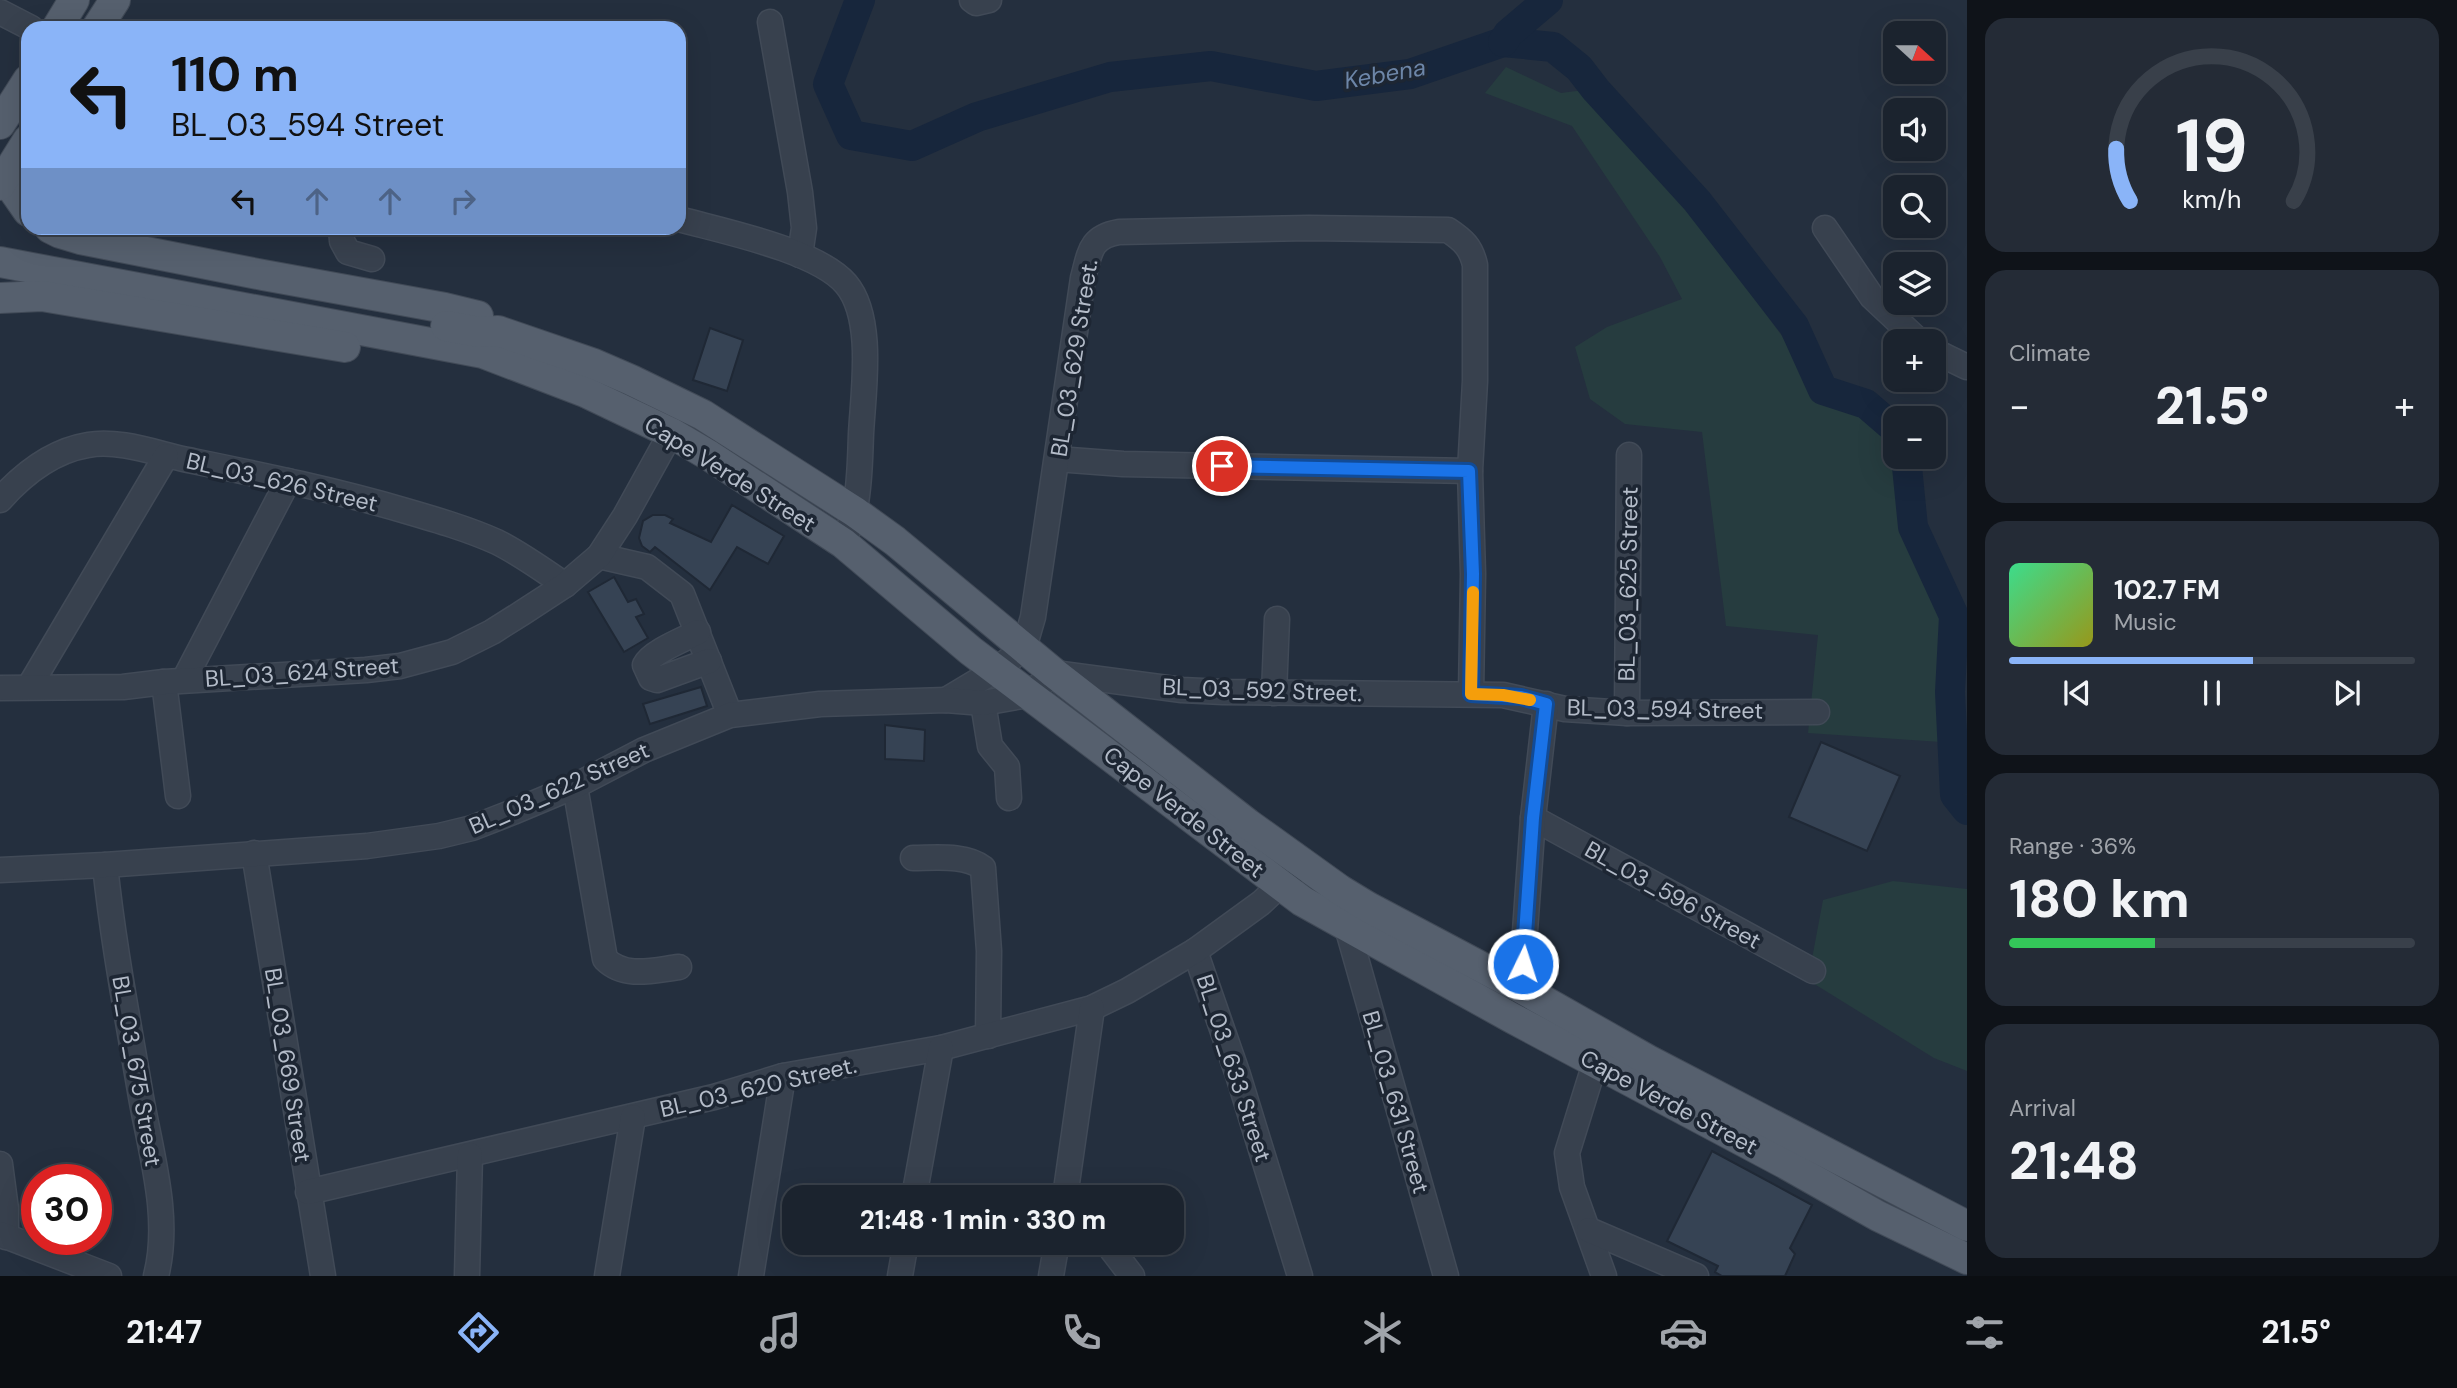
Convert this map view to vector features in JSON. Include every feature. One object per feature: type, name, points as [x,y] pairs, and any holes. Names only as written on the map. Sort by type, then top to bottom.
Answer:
[{"type":"main road","points":[[61,21],[74,0]]},
{"type":"main road","points":[[102,21],[115,0]]},
{"type":"main road","points":[[0,124],[21,91]]},
{"type":"main road","points":[[21,151],[2,182],[21,203]]},
{"type":"main road","points":[[67,235],[262,275],[460,311],[480,317],[498,331]]},
{"type":"main road","points":[[0,246],[416,331]]},
{"type":"main road","points":[[0,262],[416,331]]},
{"type":"main road","points":[[0,298],[42,296],[420,359],[472,365],[509,362]]},
{"type":"main road","name":"Cape Verde Street","points":[[416,331],[498,331],[594,364],[702,415],[855,512],[895,541],[1054,673],[1302,864],[1368,907],[1685,1079],[1967,1226]]},
{"type":"main road","name":"Cape Verde Street","points":[[416,331],[509,362],[585,392],[671,433],[710,456],[843,543],[921,611],[996,670],[1280,886],[1347,927],[1878,1216],[1964,1249]]},
{"type":"street","points":[[972,0],[976,3],[989,0]]},
{"type":"street","points":[[0,12],[21,23]]},
{"type":"street","points":[[771,22],[800,192],[804,228],[800,255]]},
{"type":"street","points":[[686,221],[800,255],[827,269],[846,284],[855,300],[860,317],[865,364],[858,490],[855,512],[843,543]]},
{"type":"street","points":[[1825,228],[1872,297],[1906,329]]},
{"type":"street","name":"BL_03_629 Street.","points":[[1024,648],[1033,617],[1083,278],[1091,250],[1103,235],[1147,230],[1448,230],[1472,250],[1475,265],[1475,368],[1469,471]]},
{"type":"street","points":[[342,235],[348,252],[372,258]]},
{"type":"street","points":[[1946,357],[1967,367]]},
{"type":"street","name":"BL_03_624 Street","points":[[0,688],[123,687],[174,681],[366,670],[400,666],[452,652],[492,632],[565,584],[599,556],[625,516],[671,433]]},
{"type":"street","name":"BL_03_626 Street","points":[[0,500],[20,478],[45,461],[73,448],[92,444],[128,446],[380,503],[454,525],[516,552],[565,584]]},
{"type":"street","name":"BL_03_625 Street","points":[[1627,713],[1629,455]]},
{"type":"street","points":[[29,687],[166,456]]},
{"type":"street","points":[[1057,460],[1123,464],[1469,471],[1473,574],[1471,694]]},
{"type":"street","points":[[178,796],[174,681],[288,481]]},
{"type":"street","points":[[599,556],[647,567],[682,594],[730,715]]},
{"type":"street","points":[[1274,693],[1277,619]]},
{"type":"street","points":[[698,632],[654,654],[645,665],[652,678],[657,680],[709,662]]},
{"type":"street","points":[[946,700],[996,670],[1024,648]]},
{"type":"street","points":[[1028,695],[1054,673]]},
{"type":"street","name":"BL_03_592 Street.","points":[[1054,673],[1182,690],[1471,694]]},
{"type":"street","name":"BL_03_594 Street","points":[[1471,694],[1512,696],[1565,709],[1627,713],[1817,712]]},
{"type":"street","name":"BL_03_622 Street","points":[[0,870],[379,845],[439,836],[472,828],[575,786],[643,750],[730,715],[820,704],[946,700],[984,703],[1028,695]]},
{"type":"street","points":[[984,703],[990,746],[1007,768],[1009,798]]},
{"type":"street","points":[[1512,1018],[1521,988],[1533,818],[1546,704]]},
{"type":"street","points":[[575,786],[605,959],[611,965],[635,972],[679,967]]},
{"type":"street","name":"BL_03_596 Street","points":[[1533,818],[1813,971]]},
{"type":"street","name":"BL_03_669 Street","points":[[254,853],[323,1276]]},
{"type":"street","points":[[913,858],[976,862],[983,868],[989,951],[988,1036]]},
{"type":"street","name":"BL_03_633 Street","points":[[1300,1276],[1238,1075],[1195,951],[1280,886],[1302,864]]},
{"type":"street","name":"BL_03_675 Street","points":[[104,865],[112,930],[159,1198],[161,1247],[156,1276]]},
{"type":"street","name":"BL_03_631 Street","points":[[1347,927],[1446,1276]]},
{"type":"street","name":"BL_03_620 Street.","points":[[308,1192],[714,1097],[783,1076],[941,1048],[1092,1008],[1195,951]]},
{"type":"street","points":[[1068,1185],[1092,1008]]},
{"type":"street","points":[[916,1185],[941,1048]]},
{"type":"street","points":[[1595,1063],[1567,1153],[1572,1187],[1604,1276]]},
{"type":"street","points":[[751,1276],[783,1076]]},
{"type":"street","points":[[607,1276],[633,1116]]},
{"type":"street","points":[[467,1276],[470,1155]]},
{"type":"street","points":[[0,1164],[6,1209],[3,1236],[109,1276]]},
{"type":"street","points":[[1589,1230],[1696,1276]]},
{"type":"street","points":[[900,1276],[904,1255]]},
{"type":"street","points":[[1051,1276],[1055,1255]]},
{"type":"street","points":[[1116,1255],[1132,1276]]},
{"type":"green space","points":[[1506,67],[1561,93],[1584,90],[1665,180],[1782,336],[1821,397],[1863,412],[1883,431],[1883,469],[1897,469],[1903,532],[1944,620],[1938,698],[1941,742],[1808,733],[1818,635],[1726,626],[1702,432],[1625,424],[1590,399],[1575,347],[1607,327],[1682,299],[1660,257],[1572,126],[1485,93]]},
{"type":"green space","points":[[1893,881],[1967,889],[1967,1071],[1934,1058],[1808,980],[1823,900]]},
{"type":"building","points":[[710,328],[743,340],[727,391],[693,380]]},
{"type":"building","points":[[732,505],[784,536],[768,564],[737,547],[710,590],[655,547],[650,552],[642,546],[639,538],[643,521],[653,515],[665,515],[673,519],[670,523],[711,542]]},
{"type":"building","points":[[614,577],[628,602],[636,599],[644,614],[636,617],[648,638],[624,652],[588,592]]},
{"type":"building","points":[[701,687],[707,706],[650,724],[643,704]]},
{"type":"building","points":[[885,725],[925,730],[924,761],[885,759]]},
{"type":"building","points":[[1821,742],[1900,776],[1867,851],[1789,817]]},
{"type":"building","points":[[1712,1151],[1812,1205],[1790,1248],[1795,1254],[1785,1276],[1722,1276],[1715,1272],[1718,1266],[1667,1241]]},
{"type":"waterway","name":"Kebena","points":[[860,0],[828,84],[851,135],[912,146],[977,117],[1110,77],[1211,66],[1316,86],[1410,74],[1503,42],[1553,47],[1579,68],[1697,201],[1794,326],[1823,390],[1866,404],[1883,419]]},
{"type":"waterway","points":[[1503,42],[1508,34],[1548,0]]},
{"type":"waterway","name":"Kebena","points":[[1907,469],[1913,527],[1954,616],[1950,692],[1955,795],[1967,810]]},
{"type":"slow traffic","points":[[1473,592],[1471,694],[1503,695],[1530,700]]},
{"type":"route","points":[[1222,466],[1469,471],[1473,574],[1471,694],[1521,697],[1546,704],[1533,818],[1523,964]]}]
